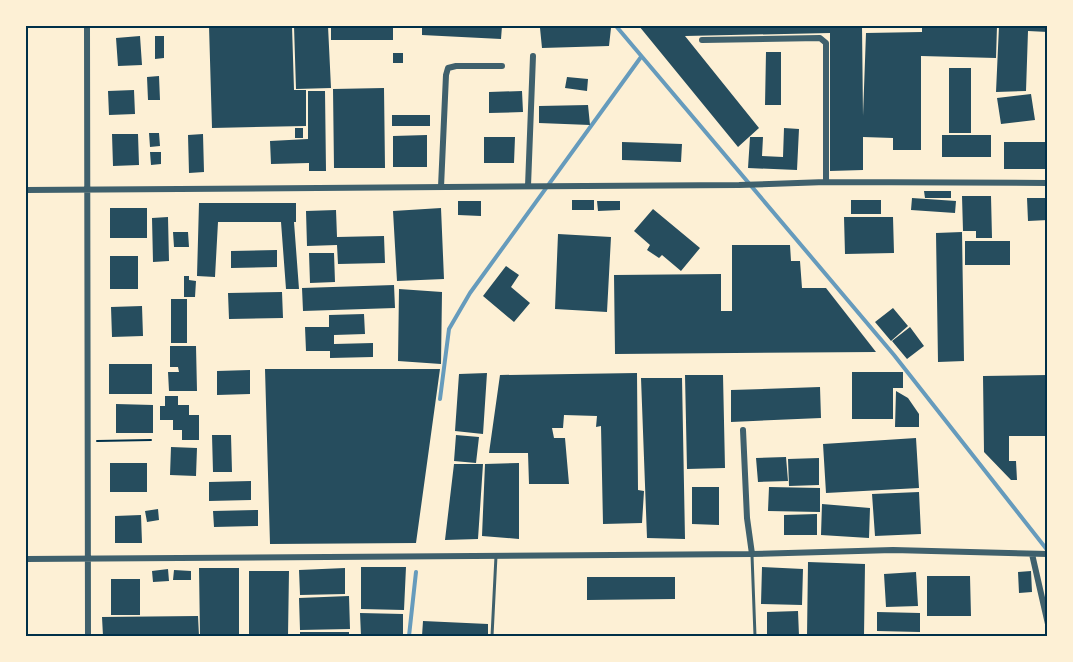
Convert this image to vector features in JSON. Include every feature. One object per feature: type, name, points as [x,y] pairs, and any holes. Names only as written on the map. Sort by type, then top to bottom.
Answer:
[{"type":"street","points":[[87,26],[88,636]]},
{"type":"street","points":[[702,40],[820,38],[824,40],[826,43],[825,182]]},
{"type":"street","points":[[528,186],[533,56]]},
{"type":"street","points":[[441,187],[448,68],[502,66]]},
{"type":"street","points":[[26,190],[739,185],[825,182],[1047,183]]},
{"type":"street","points":[[743,430],[747,518],[752,554]]},
{"type":"street","points":[[26,559],[752,554],[893,550],[1047,554]]},
{"type":"street","points":[[1032,554],[1047,624]]},
{"type":"lane","points":[[752,554],[755,636]]},
{"type":"lane","points":[[492,636],[496,556]]},
{"type":"path","points":[[88,441],[151,440]]},
{"type":"building","points":[[209,26],[292,26],[294,90],[306,90],[306,126],[212,128]]},
{"type":"building","points":[[294,26],[328,26],[331,88],[296,89]]},
{"type":"building","points":[[331,26],[393,26],[393,40],[331,40]]},
{"type":"building","points":[[422,26],[502,26],[501,39],[422,35]]},
{"type":"building","points":[[639,26],[862,26],[863,116],[866,33],[922,32],[922,26],[997,26],[996,58],[921,56],[921,150],[893,150],[893,138],[863,137],[863,170],[830,171],[830,33],[685,36],[759,128],[738,147]]},
{"type":"building","points":[[999,26],[1048,26],[1048,32],[1028,31],[1026,91],[996,92]]},
{"type":"building","points":[[540,28],[611,28],[609,46],[542,48]]},
{"type":"building","points":[[140,36],[142,65],[118,66],[116,38]]},
{"type":"building","points":[[155,36],[164,36],[164,58],[155,59]]},
{"type":"building","points":[[766,52],[781,52],[781,105],[765,105]]},
{"type":"building","points":[[393,53],[403,53],[403,63],[393,63]]},
{"type":"building","points":[[949,68],[971,68],[971,133],[949,133]]},
{"type":"building","points":[[159,76],[160,100],[148,100],[147,77]]},
{"type":"building","points":[[567,77],[588,79],[587,91],[565,88]]},
{"type":"building","points":[[384,88],[385,168],[334,168],[333,89]]},
{"type":"building","points":[[134,90],[135,114],[109,115],[108,91]]},
{"type":"building","points":[[308,91],[325,91],[326,171],[309,171],[309,163],[271,164],[270,141],[308,139]]},
{"type":"building","points":[[522,91],[523,112],[489,113],[489,92]]},
{"type":"building","points":[[1031,94],[1035,120],[1001,124],[997,98]]},
{"type":"building","points":[[588,105],[590,125],[539,123],[539,106]]},
{"type":"building","points":[[392,115],[430,115],[430,126],[392,126]]},
{"type":"building","points":[[295,128],[303,128],[303,138],[295,138]]},
{"type":"building","points":[[784,128],[799,129],[797,170],[748,168],[750,137],[763,137],[762,156],[783,157]]},
{"type":"building","points":[[149,133],[159,133],[160,146],[150,147]]},
{"type":"building","points":[[112,134],[138,134],[139,165],[113,166]]},
{"type":"building","points":[[203,134],[204,172],[189,173],[188,135]]},
{"type":"building","points":[[427,135],[427,167],[393,167],[393,136]]},
{"type":"building","points":[[942,135],[991,135],[991,157],[942,157]]},
{"type":"building","points":[[484,137],[515,137],[514,163],[484,163]]},
{"type":"building","points":[[622,142],[682,144],[681,162],[622,160]]},
{"type":"building","points":[[1004,142],[1048,142],[1048,169],[1004,169]]},
{"type":"building","points":[[150,152],[161,152],[161,164],[151,165]]},
{"type":"building","points":[[924,191],[951,191],[951,198],[925,198]]},
{"type":"building","points":[[962,196],[991,196],[992,238],[976,238],[976,231],[963,231]]},
{"type":"building","points":[[912,198],[956,201],[955,213],[911,210]]},
{"type":"building","points":[[1027,198],[1048,198],[1048,220],[1028,221]]},
{"type":"building","points":[[572,200],[594,200],[594,210],[572,210]]},
{"type":"building","points":[[851,200],[881,200],[881,214],[851,214]]},
{"type":"building","points":[[458,201],[481,201],[481,216],[458,215]]},
{"type":"building","points":[[597,201],[620,201],[620,210],[598,211]]},
{"type":"building","points":[[199,203],[296,203],[296,222],[294,222],[299,289],[286,289],[281,222],[218,222],[215,277],[197,276]]},
{"type":"building","points":[[110,208],[147,208],[147,238],[110,238]]},
{"type":"building","points":[[441,208],[444,279],[397,281],[393,211]]},
{"type":"building","points":[[653,209],[700,248],[681,271],[662,255],[659,258],[647,250],[650,245],[634,231]]},
{"type":"building","points":[[336,210],[337,237],[384,236],[385,263],[338,264],[337,245],[307,246],[306,211]]},
{"type":"building","points":[[168,217],[169,261],[153,262],[152,218]]},
{"type":"building","points":[[844,217],[893,217],[894,253],[845,254]]},
{"type":"building","points":[[173,232],[188,232],[189,247],[174,247]]},
{"type":"building","points":[[962,232],[964,361],[938,362],[936,233]]},
{"type":"building","points":[[558,234],[611,237],[607,312],[555,309]]},
{"type":"building","points":[[965,241],[1010,241],[1010,265],[965,265]]},
{"type":"building","points":[[732,245],[790,245],[791,261],[800,261],[802,288],[826,288],[876,352],[615,354],[614,275],[721,274],[721,311],[732,311]]},
{"type":"building","points":[[277,250],[277,267],[231,268],[231,251]]},
{"type":"building","points":[[309,253],[334,253],[335,282],[310,283]]},
{"type":"building","points":[[110,256],[138,256],[138,289],[110,289]]},
{"type":"building","points":[[506,266],[519,275],[511,287],[530,303],[514,322],[483,296]]},
{"type":"building","points":[[184,276],[189,276],[189,280],[196,281],[195,297],[184,297]]},
{"type":"building","points":[[394,285],[395,308],[303,311],[302,288]]},
{"type":"building","points":[[399,289],[442,292],[441,364],[398,361]]},
{"type":"building","points":[[282,292],[283,318],[229,319],[228,293]]},
{"type":"building","points":[[171,299],[187,299],[187,343],[171,343]]},
{"type":"building","points":[[142,306],[143,336],[112,337],[111,307]]},
{"type":"building","points":[[893,308],[908,326],[891,341],[875,322]]},
{"type":"building","points":[[364,314],[365,334],[334,335],[334,344],[373,343],[373,357],[330,358],[330,351],[306,351],[305,327],[329,327],[329,315]]},
{"type":"building","points":[[910,327],[924,346],[907,359],[892,341]]},
{"type":"building","points":[[170,346],[196,346],[197,391],[169,391],[168,372],[179,372],[178,367],[170,367]]},
{"type":"building","points":[[109,364],[152,364],[152,394],[109,394]]},
{"type":"building","points":[[265,369],[440,369],[416,543],[270,544]]},
{"type":"building","points":[[250,370],[250,394],[217,395],[217,371]]},
{"type":"building","points":[[852,372],[903,372],[903,388],[893,388],[893,419],[852,419]]},
{"type":"building","points":[[487,373],[483,434],[455,431],[459,374]]},
{"type":"building","points":[[637,373],[638,490],[644,491],[642,523],[603,524],[601,426],[596,427],[597,416],[564,415],[563,428],[552,428],[554,438],[565,438],[569,484],[529,484],[528,453],[489,453],[500,375]]},
{"type":"building","points":[[685,375],[723,375],[725,468],[687,469]]},
{"type":"building","points":[[1048,375],[1048,436],[1009,436],[1009,461],[1016,461],[1017,480],[1011,480],[984,452],[983,376]]},
{"type":"building","points":[[641,378],[682,378],[685,539],[647,538]]},
{"type":"building","points":[[820,387],[821,418],[731,422],[731,390]]},
{"type":"building","points":[[896,391],[908,398],[919,414],[919,427],[895,427]]},
{"type":"building","points":[[165,396],[178,396],[178,405],[189,405],[189,415],[199,415],[199,440],[182,440],[182,430],[173,430],[173,420],[160,420],[160,406],[165,406]]},
{"type":"building","points":[[116,404],[153,405],[153,433],[116,433]]},
{"type":"building","points":[[212,435],[231,435],[232,472],[213,472]]},
{"type":"building","points":[[456,435],[479,437],[476,463],[454,461]]},
{"type":"building","points":[[916,438],[919,488],[826,493],[823,444]]},
{"type":"building","points":[[171,447],[197,448],[196,476],[170,475]]},
{"type":"building","points":[[786,457],[788,481],[758,482],[756,458]]},
{"type":"building","points":[[819,458],[819,485],[789,486],[788,459]]},
{"type":"building","points":[[110,463],[147,463],[147,492],[110,492]]},
{"type":"building","points":[[519,463],[519,539],[482,536],[485,464]]},
{"type":"building","points":[[454,464],[483,464],[478,539],[445,540]]},
{"type":"building","points":[[251,481],[251,500],[209,501],[209,482]]},
{"type":"building","points":[[692,487],[719,487],[719,525],[692,524]]},
{"type":"building","points":[[769,487],[820,488],[820,512],[768,511]]},
{"type":"building","points":[[919,492],[921,534],[875,536],[872,494]]},
{"type":"building","points":[[822,504],[870,508],[869,538],[821,535]]},
{"type":"building","points":[[158,509],[159,520],[147,522],[145,511]]},
{"type":"building","points":[[258,510],[258,526],[214,527],[213,511]]},
{"type":"building","points":[[817,514],[817,535],[784,535],[784,515]]},
{"type":"building","points":[[141,515],[142,543],[115,543],[115,516]]},
{"type":"building","points":[[808,562],[865,564],[864,636],[807,636]]},
{"type":"building","points":[[361,567],[406,567],[404,610],[361,609]]},
{"type":"building","points":[[762,567],[803,569],[802,605],[761,604]]},
{"type":"building","points":[[199,568],[239,568],[239,636],[200,636]]},
{"type":"building","points":[[345,568],[345,594],[300,595],[299,570]]},
{"type":"building","points":[[168,569],[169,581],[153,582],[152,571]]},
{"type":"building","points":[[174,570],[191,571],[191,580],[173,580]]},
{"type":"building","points":[[249,571],[289,571],[288,636],[249,636]]},
{"type":"building","points":[[1031,571],[1032,592],[1019,593],[1018,572]]},
{"type":"building","points":[[916,572],[918,606],[886,607],[884,574]]},
{"type":"building","points":[[927,576],[970,576],[971,616],[927,616]]},
{"type":"building","points":[[587,577],[675,577],[675,599],[587,600]]},
{"type":"building","points":[[111,579],[140,579],[140,615],[111,615]]},
{"type":"building","points":[[349,596],[350,629],[300,630],[299,598]]},
{"type":"building","points":[[798,611],[799,636],[767,636],[767,612]]},
{"type":"building","points":[[877,612],[920,613],[920,632],[877,631]]},
{"type":"building","points":[[360,613],[403,614],[403,636],[361,636]]},
{"type":"building","points":[[198,616],[199,636],[103,636],[102,617]]},
{"type":"building","points":[[423,621],[488,624],[488,636],[422,636]]},
{"type":"building","points":[[300,632],[349,632],[349,636],[300,636]]},
{"type":"waterway","points":[[616,26],[894,355],[1048,551]]},
{"type":"waterway","points":[[440,399],[449,329],[470,293],[641,57]]},
{"type":"waterway","points":[[409,636],[416,572]]}]
